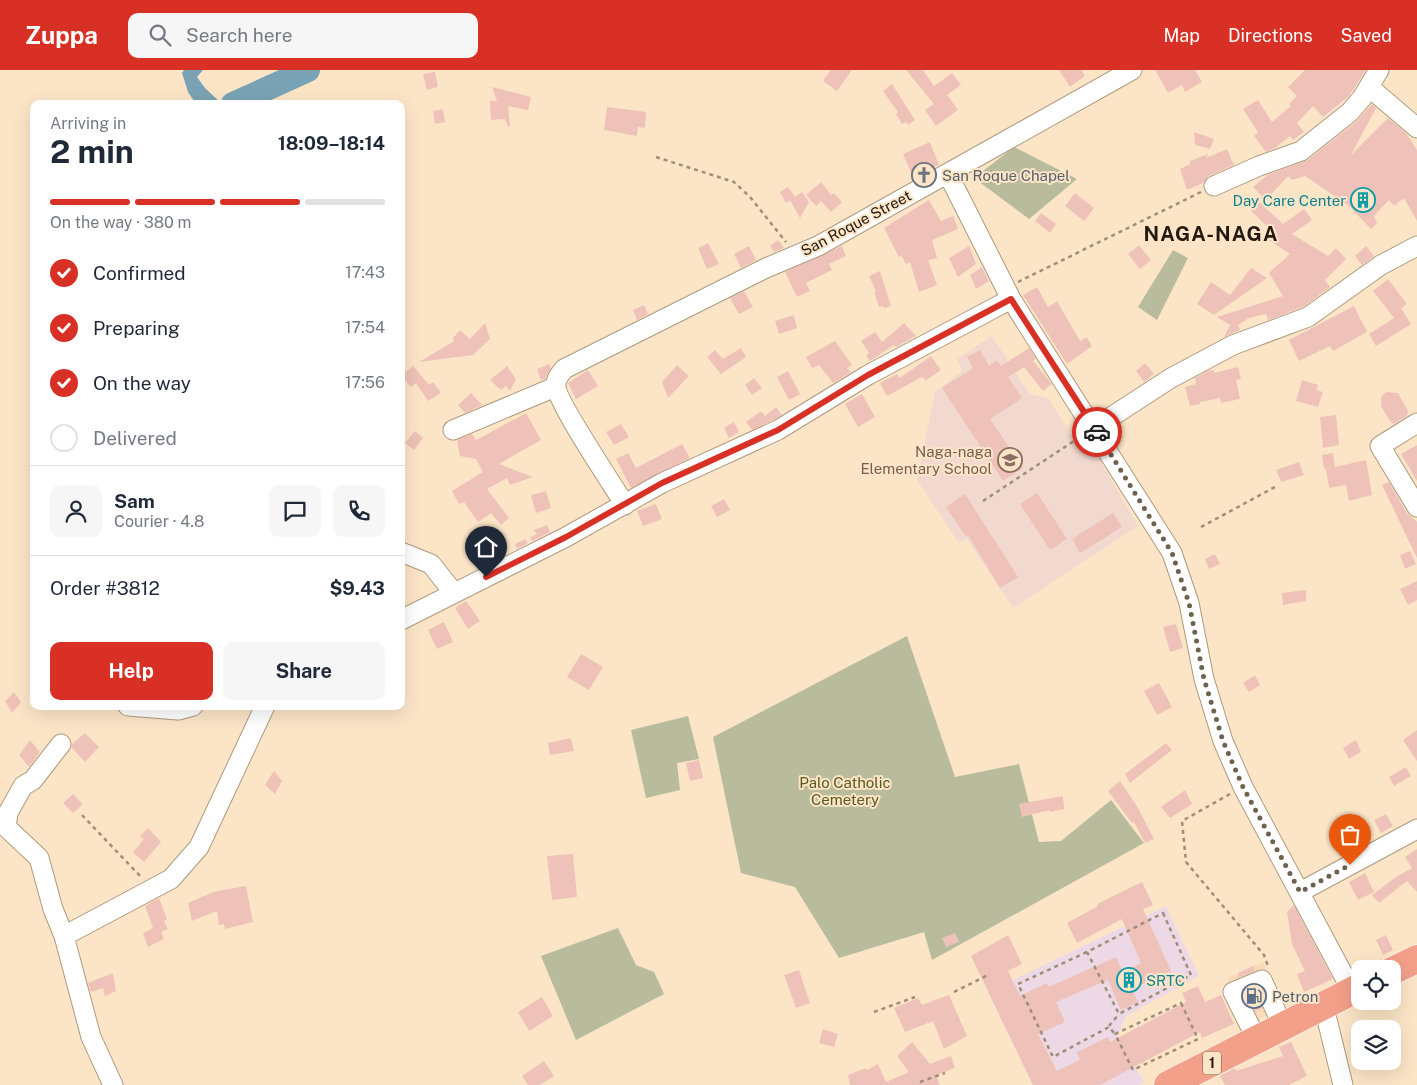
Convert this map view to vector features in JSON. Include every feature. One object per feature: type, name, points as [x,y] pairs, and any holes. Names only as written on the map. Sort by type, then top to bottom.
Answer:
[{"type":"highway","points":[[1401,967],[1417,959]]},
{"type":"highway","name":"1","points":[[1168,1085],[1351,992]]},
{"type":"street","name":"San Roque Street","points":[[555,387],[557,378],[564,369],[766,268],[818,246],[1132,70]]},
{"type":"street","points":[[1214,186],[1259,166],[1301,151],[1350,112],[1379,70]]},
{"type":"street","points":[[1369,86],[1417,128]]},
{"type":"street","points":[[948,174],[1011,299],[1172,553],[1189,603],[1204,679],[1223,741],[1243,787],[1351,980]]},
{"type":"street","points":[[1094,428],[1171,378],[1233,345],[1308,317],[1380,265],[1417,246]]},
{"type":"street","points":[[405,618],[625,505],[662,483],[778,430],[868,375],[1011,299]]},
{"type":"street","points":[[454,430],[555,387],[566,411],[625,505]]},
{"type":"street","points":[[1417,422],[1380,446],[1417,507]]},
{"type":"street","points":[[405,554],[431,564],[454,593]]},
{"type":"street","points":[[64,936],[171,879],[199,847],[263,710]]},
{"type":"street","points":[[61,744],[32,780],[23,786],[8,813],[6,827],[39,858],[53,909],[64,936],[91,1037],[113,1085]]},
{"type":"street","points":[[1300,892],[1417,829]]},
{"type":"street","points":[[1257,1040],[1233,992],[1262,980],[1283,1027]]},
{"type":"street","points":[[1241,1009],[1269,996]]},
{"type":"street","points":[[1324,1007],[1343,1085]]},
{"type":"path","points":[[656,157],[734,182],[750,197],[796,255]]},
{"type":"path","points":[[1011,299],[1017,282],[1031,274],[1069,258],[1214,186]]},
{"type":"path","points":[[983,501],[1094,428]]},
{"type":"path","points":[[1201,527],[1274,487]]},
{"type":"path","points":[[1243,787],[1182,821],[1186,862],[1264,955],[1271,972]]},
{"type":"path","points":[[82,815],[153,889]]},
{"type":"path","points":[[1163,914],[1191,974],[1119,1014],[1109,1027],[1053,1057],[1018,984],[1087,952],[1163,914]]},
{"type":"path","points":[[1087,952],[1119,1014]]},
{"type":"path","points":[[954,992],[990,974]]},
{"type":"path","points":[[874,1012],[915,997]]},
{"type":"path","points":[[1109,1027],[1115,1034],[1133,1070],[1198,1039],[1181,1003],[1115,1034]]},
{"type":"path","points":[[920,1082],[944,1073]]},
{"type":"shaded area","name":"Naga-naga Elementary School","points":[[992,336],[1030,394],[1048,398],[1072,436],[1082,429],[1138,526],[1013,608],[967,539],[959,543],[917,480],[935,392],[962,371],[957,359]]},
{"type":"shaded area","points":[[1166,906],[1199,976],[1126,1016],[1118,1036],[1144,1082],[1139,1085],[1033,1085],[988,992]]},
{"type":"shaded area","points":[[1263,962],[1284,1007],[1239,1029],[1224,995],[1231,988],[1228,978]]},
{"type":"green space","points":[[1014,147],[1077,179],[1029,219],[974,178]]},
{"type":"green space","points":[[1173,250],[1188,258],[1157,320],[1138,307]]},
{"type":"green space","name":"Palo Catholic Cemetery","points":[[907,636],[955,777],[1019,764],[1039,842],[1061,841],[1111,800],[1144,843],[932,960],[924,932],[839,958],[795,887],[741,873],[713,737]]},
{"type":"green space","points":[[688,716],[699,759],[677,763],[680,790],[646,798],[631,730]]},
{"type":"green space","points":[[618,928],[636,965],[654,972],[664,994],[576,1040],[541,956]]},
{"type":"water","points":[[184,70],[203,70],[197,77],[218,100],[193,100],[188,92],[182,73]]},
{"type":"building","points":[[831,70],[852,70],[837,91],[823,81]]},
{"type":"building","points":[[906,70],[923,70],[934,86],[952,73],[961,85],[947,95],[958,110],[936,126],[925,110],[934,104]]},
{"type":"building","points":[[1059,70],[1081,70],[1085,76],[1070,87]]},
{"type":"building","points":[[1155,70],[1195,70],[1202,82],[1185,92],[1182,85],[1168,93]]},
{"type":"building","points":[[1305,70],[1366,70],[1349,96],[1323,117],[1313,106],[1297,123],[1304,132],[1293,140],[1290,136],[1275,148],[1266,152],[1254,136],[1258,132],[1243,109],[1258,100],[1272,122],[1291,106],[1289,104],[1297,96],[1288,87]]},
{"type":"building","points":[[435,72],[438,87],[427,90],[423,74]]},
{"type":"building","points":[[892,84],[915,120],[908,125],[906,122],[902,124],[896,114],[898,112],[883,91]]},
{"type":"building","points":[[492,87],[531,97],[528,110],[508,106],[510,126],[508,127],[505,119],[491,120],[490,101],[497,101]]},
{"type":"building","points":[[1372,104],[1376,108],[1351,155],[1388,118],[1406,133],[1417,150],[1417,221],[1404,198],[1394,206],[1389,200],[1374,216],[1377,223],[1371,229],[1349,206],[1305,176],[1292,180],[1288,176],[1266,200],[1253,187],[1269,174],[1308,160],[1357,121]]},
{"type":"building","points":[[607,107],[646,112],[645,128],[638,127],[637,136],[604,130]]},
{"type":"building","points":[[443,109],[445,122],[435,124],[433,111]]},
{"type":"building","points":[[1194,132],[1214,139],[1210,149],[1195,145]]},
{"type":"building","points":[[930,142],[939,165],[927,169],[928,172],[914,179],[903,154]]},
{"type":"building","points":[[1227,149],[1234,165],[1209,176],[1203,183],[1187,190],[1180,169],[1190,164],[1190,161],[1208,154],[1206,158]]},
{"type":"building","points":[[821,182],[831,195],[834,193],[842,202],[831,212],[821,201],[816,206],[806,195]]},
{"type":"building","points":[[788,187],[795,197],[802,192],[809,202],[800,218],[790,200],[786,203],[780,192]]},
{"type":"building","points":[[1075,193],[1094,208],[1084,221],[1065,206]]},
{"type":"building","points":[[929,200],[941,221],[953,216],[958,229],[932,240],[937,258],[928,260],[937,285],[919,292],[910,262],[906,264],[902,256],[899,257],[884,228]]},
{"type":"building","points":[[1259,202],[1283,224],[1304,209],[1312,220],[1292,234],[1328,256],[1336,248],[1346,259],[1325,280],[1330,287],[1303,307],[1268,320],[1266,314],[1249,318],[1238,325],[1240,330],[1224,337],[1230,325],[1217,317],[1283,296],[1269,273],[1290,254],[1266,238],[1272,231],[1251,211]]},
{"type":"building","points":[[1041,213],[1056,224],[1050,233],[1035,221]]},
{"type":"building","points":[[778,240],[784,248],[774,252],[770,246]]},
{"type":"building","points":[[708,243],[719,264],[707,269],[698,248]]},
{"type":"building","points":[[1139,245],[1151,260],[1140,269],[1128,254]]},
{"type":"building","points":[[749,246],[756,260],[741,268],[734,254]]},
{"type":"building","points":[[842,246],[846,256],[829,264],[832,270],[806,283],[810,291],[797,297],[785,272]]},
{"type":"building","points":[[969,246],[976,264],[958,277],[949,258]]},
{"type":"building","points":[[1366,246],[1374,256],[1362,265],[1355,256]]},
{"type":"building","points":[[982,267],[989,281],[976,289],[970,275]]},
{"type":"building","points":[[1251,268],[1267,278],[1214,315],[1197,304],[1211,282],[1230,295]]},
{"type":"building","points":[[880,271],[891,306],[884,308],[883,306],[879,307],[874,292],[876,291],[869,276]]},
{"type":"building","points":[[1388,279],[1407,304],[1401,308],[1411,324],[1376,346],[1369,334],[1394,318],[1373,291]]},
{"type":"building","points":[[1037,287],[1048,307],[1057,301],[1080,341],[1087,337],[1092,346],[1067,364],[1023,295]]},
{"type":"building","points":[[744,291],[753,307],[739,314],[730,298]]},
{"type":"building","points":[[644,305],[648,314],[637,320],[633,310]]},
{"type":"building","points":[[1354,306],[1367,332],[1333,351],[1330,346],[1299,361],[1289,340]]},
{"type":"building","points":[[794,315],[797,328],[779,334],[775,321]]},
{"type":"building","points":[[485,323],[490,339],[473,355],[419,362],[454,341],[453,338],[460,330],[470,339]]},
{"type":"building","points":[[904,323],[916,336],[896,347],[894,345],[870,361],[866,356],[869,353],[861,341],[875,332],[882,342]]},
{"type":"building","points":[[835,341],[852,365],[847,368],[851,372],[833,383],[819,365],[812,368],[806,357]]},
{"type":"building","points":[[741,348],[746,357],[721,374],[707,357],[715,350],[723,359]]},
{"type":"building","points":[[1029,348],[1036,359],[1033,361],[1052,384],[1043,391],[1024,367],[1008,377],[1022,398],[990,419],[1023,468],[1003,481],[942,388],[973,368],[967,357],[980,350],[989,366],[997,360],[1001,366]]},
{"type":"building","points":[[931,356],[941,370],[925,381],[923,377],[920,378],[887,396],[880,383],[897,374],[900,378]]},
{"type":"building","points":[[1145,363],[1154,374],[1144,382],[1136,371]]},
{"type":"building","points":[[549,364],[551,368],[545,379],[541,380],[537,369]]},
{"type":"building","points":[[677,365],[689,376],[668,398],[662,382]]},
{"type":"building","points":[[413,366],[429,385],[433,382],[441,393],[428,401],[416,383],[411,387],[405,380],[405,373]]},
{"type":"building","points":[[507,366],[516,379],[510,391],[506,386],[501,390],[490,380]]},
{"type":"building","points":[[1238,367],[1241,379],[1236,380],[1240,399],[1221,403],[1220,398],[1190,406],[1185,387],[1196,384],[1195,378],[1208,371],[1214,370],[1214,373]]},
{"type":"building","points":[[588,370],[598,386],[576,399],[568,383]]},
{"type":"building","points":[[788,371],[800,394],[789,400],[777,377]]},
{"type":"building","points":[[754,378],[762,388],[752,395],[745,385]]},
{"type":"building","points":[[1302,380],[1318,385],[1316,390],[1323,392],[1318,407],[1296,401]]},
{"type":"building","points":[[1386,392],[1398,393],[1408,411],[1407,416],[1394,424],[1381,406],[1381,397]]},
{"type":"building","points":[[471,393],[482,405],[465,413],[458,405]]},
{"type":"building","points":[[862,394],[875,417],[858,427],[845,404]]},
{"type":"building","points":[[776,407],[782,415],[773,420],[752,430],[746,422],[761,411],[765,416]]},
{"type":"building","points":[[526,413],[541,440],[499,464],[533,477],[510,485],[507,478],[487,489],[509,518],[501,525],[491,513],[478,522],[464,502],[459,504],[452,491],[483,472],[476,459],[460,456],[457,440],[472,434],[476,440]]},
{"type":"building","points":[[1336,415],[1339,445],[1323,448],[1320,417]]},
{"type":"building","points":[[734,422],[739,432],[729,438],[724,428]]},
{"type":"building","points":[[621,424],[629,437],[614,445],[606,432]]},
{"type":"building","points":[[415,431],[423,438],[414,450],[405,443]]},
{"type":"building","points":[[682,444],[690,458],[631,488],[616,459],[628,453],[636,468]]},
{"type":"building","points":[[1417,445],[1417,481],[1401,454]]},
{"type":"building","points":[[1333,453],[1335,467],[1366,460],[1372,495],[1349,501],[1346,485],[1329,488],[1326,469],[1333,467],[1324,469],[1322,455]]},
{"type":"building","points":[[1299,462],[1304,475],[1281,482],[1276,470]]},
{"type":"building","points":[[1389,482],[1407,513],[1417,522],[1417,558],[1382,485]]},
{"type":"building","points":[[546,491],[551,508],[536,513],[531,495]]},
{"type":"building","points":[[1037,493],[1067,539],[1050,550],[1020,504]]},
{"type":"building","points":[[965,494],[1018,577],[1000,588],[968,535],[966,537],[946,507]]},
{"type":"building","points":[[724,499],[730,510],[717,517],[711,506]]},
{"type":"building","points":[[656,504],[662,519],[643,526],[637,511]]},
{"type":"building","points":[[1113,513],[1122,527],[1080,553],[1072,539]]},
{"type":"building","points":[[547,525],[550,532],[532,541],[530,537],[537,534],[534,530]]},
{"type":"building","points":[[499,539],[506,554],[490,563],[482,550],[486,545]]},
{"type":"building","points":[[525,539],[528,543],[517,549],[515,544]]},
{"type":"building","points":[[1410,551],[1416,564],[1405,569],[1400,555]]},
{"type":"building","points":[[1215,554],[1220,564],[1209,569],[1205,559]]},
{"type":"building","points":[[1417,581],[1417,600],[1408,605],[1400,589]]},
{"type":"building","points":[[1306,590],[1306,601],[1283,605],[1282,593]]},
{"type":"building","points":[[466,601],[480,621],[468,629],[455,608]]},
{"type":"building","points":[[444,622],[453,642],[437,649],[428,630]]},
{"type":"building","points":[[1176,624],[1183,648],[1170,652],[1163,627]]},
{"type":"building","points":[[581,654],[603,667],[589,690],[567,677]]},
{"type":"building","points":[[1255,675],[1260,685],[1249,692],[1243,683]]},
{"type":"building","points":[[1159,683],[1172,707],[1157,715],[1144,691]]},
{"type":"building","points":[[14,692],[21,702],[12,713],[5,701]]},
{"type":"building","points":[[1417,730],[1417,761],[1403,740]]},
{"type":"building","points":[[85,733],[99,747],[85,762],[71,747]]},
{"type":"building","points":[[571,738],[574,751],[550,755],[548,743]]},
{"type":"building","points":[[30,740],[40,752],[29,767],[19,755]]},
{"type":"building","points":[[1356,740],[1361,752],[1349,759],[1343,748]]},
{"type":"building","points":[[1166,743],[1172,750],[1130,783],[1125,774]]},
{"type":"building","points":[[699,760],[703,778],[690,781],[686,763]]},
{"type":"building","points":[[1406,767],[1411,776],[1394,786],[1389,777]]},
{"type":"building","points":[[274,771],[282,781],[275,794],[265,785]]},
{"type":"building","points":[[1120,781],[1138,808],[1154,839],[1145,843],[1134,822],[1132,823],[1108,791]]},
{"type":"building","points":[[1185,790],[1192,804],[1170,818],[1161,807]]},
{"type":"building","points":[[73,794],[83,804],[73,813],[63,803]]},
{"type":"building","points":[[1063,796],[1064,809],[1050,812],[1050,810],[1022,817],[1019,804]]},
{"type":"building","points":[[1386,814],[1393,826],[1381,833],[1374,820]]},
{"type":"building","points":[[148,828],[161,842],[144,862],[133,852],[144,839],[140,836]]},
{"type":"building","points":[[1417,849],[1417,892],[1407,881],[1379,903],[1372,895],[1412,868],[1405,857]]},
{"type":"building","points":[[573,854],[577,897],[552,900],[547,856]]},
{"type":"building","points":[[1365,873],[1374,892],[1358,900],[1349,882]]},
{"type":"building","points":[[1142,882],[1153,905],[1143,909],[1171,971],[1132,989],[1138,1002],[1121,1010],[1108,980],[1056,1002],[1065,1022],[1038,1034],[1057,1071],[1080,1060],[1077,1052],[1108,1037],[1110,1042],[1186,1002],[1182,993],[1198,986],[1205,1002],[1221,995],[1234,1024],[1202,1038],[1200,1032],[1100,1085],[1033,1085],[971,956],[1008,935],[1022,964],[1008,971],[1020,996],[1047,983],[1049,987],[1116,957],[1123,972],[1141,963],[1122,919],[1077,943],[1067,923],[1098,906],[1097,904]]},
{"type":"building","points":[[246,886],[253,922],[225,929],[224,924],[219,925],[217,911],[192,921],[188,903],[213,892]]},
{"type":"building","points":[[159,898],[167,919],[164,921],[168,929],[161,932],[164,939],[148,947],[143,933],[153,928],[145,906]]},
{"type":"building","points":[[1294,905],[1333,979],[1304,992],[1297,974],[1305,971],[1292,944],[1287,912]]},
{"type":"building","points":[[955,933],[959,942],[946,947],[942,938]]},
{"type":"building","points":[[1386,935],[1393,950],[1383,955],[1376,940]]},
{"type":"building","points":[[1253,966],[1255,971],[1237,978],[1239,977],[1238,973]]},
{"type":"building","points":[[799,970],[810,1003],[796,1008],[784,975]]},
{"type":"building","points":[[113,973],[116,991],[105,996],[103,988],[91,992],[88,983]]},
{"type":"building","points":[[949,995],[967,1036],[944,1049],[933,1021],[905,1032],[894,1008],[918,998],[922,1005]]},
{"type":"building","points":[[1256,995],[1262,1008],[1255,1011],[1248,998]]},
{"type":"building","points":[[542,997],[553,1016],[529,1031],[518,1012]]},
{"type":"building","points":[[823,1029],[838,1034],[834,1047],[819,1043]]},
{"type":"building","points":[[912,1042],[930,1064],[951,1056],[955,1068],[936,1075],[940,1085],[850,1085],[848,1075],[866,1068],[867,1070],[878,1064],[886,1082],[909,1072],[897,1056]]},
{"type":"building","points":[[1291,1042],[1307,1076],[1289,1085],[1225,1085],[1220,1076],[1235,1068],[1236,1071],[1283,1056],[1279,1047]]},
{"type":"building","points":[[544,1061],[554,1076],[540,1085],[528,1085],[522,1076]]},
{"type":"waterway","points":[[242,100],[308,70]]},
{"type":"way so far","points":[[1097,432],[1172,553],[1189,603],[1204,679],[1223,741],[1243,787],[1300,892],[1350,865]]},
{"type":"place","name":"San Roque Chapel","points":[[924,175]]},
{"type":"place","name":"Day Care Center","points":[[1363,200]]},
{"type":"place","name":"Naga-naga Elementary School","points":[[1010,460]]},
{"type":"place","name":"SRTC","points":[[1129,980]]},
{"type":"place","name":"Petron","points":[[1254,996]]},
{"type":"district","name":"NAGA-NAGA","points":[[1211,234]]},
{"type":"route","points":[[486,577],[566,537],[662,483],[778,430],[868,375],[1011,299],[1097,432]]}]
